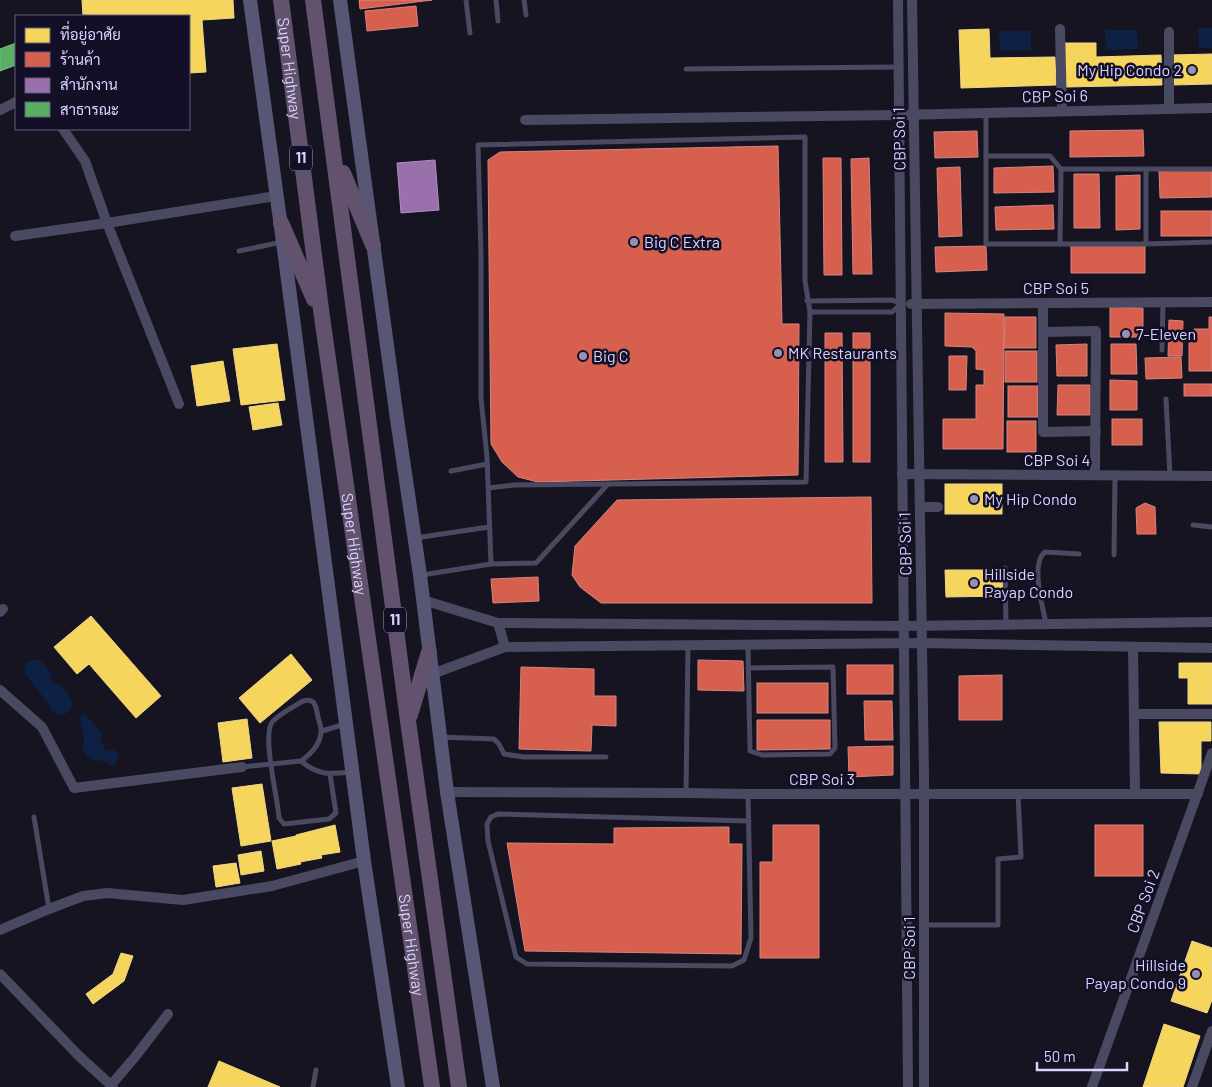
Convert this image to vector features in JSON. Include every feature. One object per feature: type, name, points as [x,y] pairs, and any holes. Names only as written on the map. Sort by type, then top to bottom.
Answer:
[{"type":"highway","name":"Super Highway","points":[[280,0],[322,317],[432,1087]]},
{"type":"highway","name":"Super Highway","points":[[313,0],[408,721],[459,1087]]},
{"type":"highway","points":[[334,152],[373,245]]},
{"type":"highway","points":[[281,223],[322,317]]},
{"type":"highway","points":[[408,721],[429,652]]},
{"type":"main road","points":[[250,0],[364,860],[398,1087]]},
{"type":"main road","points":[[340,0],[420,575],[447,792],[493,1087]]},
{"type":"street","name":"CBP Soi 1","points":[[898,0],[908,1087]]},
{"type":"street","name":"CBP Soi 1","points":[[912,0],[924,793],[924,1087]]},
{"type":"street","points":[[1060,29],[1062,111]]},
{"type":"street","points":[[1169,32],[1170,109]]},
{"type":"street","points":[[0,110],[15,102]]},
{"type":"street","name":"CBP Soi 6","points":[[525,120],[899,115],[1212,108]]},
{"type":"street","points":[[64,130],[85,161],[107,223],[179,404]]},
{"type":"street","points":[[15,236],[276,196]]},
{"type":"street","name":"CBP Soi 5","points":[[901,304],[1212,302]]},
{"type":"street","points":[[1043,304],[1044,432],[1096,431]]},
{"type":"street","points":[[1044,332],[1096,331],[1095,475]]},
{"type":"street","name":"CBP Soi 4","points":[[902,474],[1212,476]]},
{"type":"street","points":[[920,507],[938,507]]},
{"type":"street","points":[[423,600],[498,623],[904,626],[1212,622]]},
{"type":"street","points":[[498,623],[505,647]]},
{"type":"street","points":[[432,674],[505,647],[922,643],[1212,648]]},
{"type":"street","points":[[1133,647],[1134,794]]},
{"type":"street","points":[[0,690],[42,727],[74,788],[242,767]]},
{"type":"street","points":[[1134,714],[1212,714]]},
{"type":"street","name":"CBP Soi 2","points":[[1092,1087],[1212,753]]},
{"type":"street","name":"CBP Soi 3","points":[[447,792],[1198,794]]},
{"type":"street","points":[[0,930],[83,896],[107,893],[183,900],[193,899],[272,886],[364,860]]},
{"type":"street","points":[[0,974],[79,1056],[112,1086],[168,1014]]},
{"type":"street","points":[[1192,1087],[1212,1031]]},
{"type":"street","points":[[908,1063],[924,1062]]},
{"type":"lane","points":[[466,0],[470,33]]},
{"type":"lane","points":[[496,0],[498,21]]},
{"type":"lane","points":[[524,0],[526,14]]},
{"type":"lane","points":[[686,69],[899,67]]},
{"type":"lane","points":[[986,112],[986,244],[1212,242]]},
{"type":"lane","points":[[488,488],[514,485],[806,482],[810,312],[805,281],[804,137],[478,145],[481,255],[481,398],[487,464],[491,564]]},
{"type":"lane","points":[[986,156],[1050,156],[1061,169],[1060,244]]},
{"type":"lane","points":[[1061,169],[1212,169]]},
{"type":"lane","points":[[1146,169],[1146,244]]},
{"type":"lane","points":[[239,251],[283,242]]},
{"type":"lane","points":[[807,301],[892,300],[901,304],[892,312],[810,312]]},
{"type":"lane","points":[[1162,350],[1163,302]]},
{"type":"lane","points":[[1166,400],[1170,476]]},
{"type":"lane","points":[[451,471],[487,464]]},
{"type":"lane","points":[[1114,476],[1114,555]]},
{"type":"lane","points":[[420,575],[491,564],[536,563],[608,484]]},
{"type":"lane","points":[[1193,525],[1212,527]]},
{"type":"lane","points":[[415,538],[489,527]]},
{"type":"lane","points":[[1046,624],[1038,584],[1040,556],[1045,552],[1079,554]]},
{"type":"lane","points":[[1005,568],[1006,624]]},
{"type":"lane","points":[[686,792],[688,645]]},
{"type":"lane","points":[[748,645],[748,668],[750,751],[762,755],[830,754],[835,748],[833,666],[748,668]]},
{"type":"lane","points":[[242,767],[271,764],[301,761],[312,752],[319,741],[322,731],[316,706],[313,701],[307,700],[272,722],[269,729],[268,743],[271,764],[279,818],[284,824],[329,819],[336,813],[330,774]]},
{"type":"lane","points":[[322,731],[346,724]]},
{"type":"lane","points":[[440,738],[494,739],[504,754],[524,757],[606,757]]},
{"type":"lane","points":[[301,761],[311,769],[321,773],[353,772]]},
{"type":"lane","points":[[924,925],[998,925],[998,859],[1021,857],[1018,793]]},
{"type":"lane","points":[[748,794],[751,938],[744,960],[732,966],[527,964],[516,957],[488,841],[486,824],[491,817],[498,814],[748,821]]},
{"type":"lane","points":[[34,817],[49,909]]},
{"type":"lane","points":[[313,1087],[316,1070]]},
{"type":"water","points":[[1198,28],[1212,28],[1212,48],[1199,48]]},
{"type":"water","points":[[1105,30],[1137,30],[1138,49],[1106,50]]},
{"type":"water","points":[[999,31],[1031,31],[1031,50],[1000,51]]},
{"type":"water","points":[[36,659],[42,662],[51,673],[50,679],[54,684],[59,684],[68,694],[72,705],[67,713],[59,715],[52,711],[49,704],[25,674],[24,668],[27,662]]},
{"type":"water","points":[[85,714],[103,735],[100,740],[106,751],[113,750],[117,752],[118,760],[115,765],[108,764],[103,759],[93,761],[82,748],[84,734],[80,720],[81,716]]},
{"type":"building: ที่อยู่อาศัย","points":[[82,0],[233,0],[234,18],[202,20],[206,72],[190,73],[190,15],[83,15]]},
{"type":"building: ที่อยู่อาศัย","points":[[989,29],[990,58],[1055,57],[1056,85],[961,88],[959,30]]},
{"type":"building: ที่อยู่อาศัย","points":[[1065,43],[1096,43],[1096,57],[1161,55],[1162,85],[1066,87]]},
{"type":"building: ที่อยู่อาศัย","name":"My Hip Condo 2","points":[[1212,54],[1212,84],[1172,85],[1171,55]]},
{"type":"building: ที่อยู่อาศัย","points":[[277,344],[285,400],[241,405],[233,349]]},
{"type":"building: ที่อยู่อาศัย","points":[[223,361],[230,401],[197,406],[191,366]]},
{"type":"building: ที่อยู่อาศัย","points":[[278,403],[282,425],[253,430],[249,407]]},
{"type":"building: ที่อยู่อาศัย","name":"My Hip Condo","points":[[945,484],[1002,484],[1002,514],[945,514]]},
{"type":"building: ที่อยู่อาศัย","name":"Hillside Payap Condo","points":[[945,570],[1003,570],[1003,596],[946,597]]},
{"type":"building: ที่อยู่อาศัย","points":[[91,616],[161,696],[136,718],[89,664],[77,674],[54,647]]},
{"type":"building: ที่อยู่อาศัย","points":[[291,654],[312,680],[260,723],[239,698]]},
{"type":"building: ที่อยู่อาศัย","points":[[1179,663],[1212,663],[1212,704],[1188,704],[1188,678],[1179,678]]},
{"type":"building: ที่อยู่อาศัย","points":[[247,719],[252,758],[223,762],[218,723]]},
{"type":"building: ที่อยู่อาศัย","points":[[1159,722],[1211,722],[1211,741],[1201,741],[1201,774],[1161,773]]},
{"type":"building: ที่อยู่อาศัย","points":[[262,784],[271,841],[241,846],[232,788]]},
{"type":"building: ที่อยู่อาศัย","points":[[335,825],[340,852],[321,855],[322,858],[277,869],[272,841]]},
{"type":"building: ที่อยู่อาศัย","points":[[261,851],[264,871],[241,875],[238,855]]},
{"type":"building: ที่อยู่อาศัย","points":[[236,863],[240,883],[216,887],[213,866]]},
{"type":"building: ที่อยู่อาศัย","name":"Hillside Payap Condo 9","points":[[1192,941],[1212,948],[1212,1000],[1207,1013],[1171,1001]]},
{"type":"building: ที่อยู่อาศัย","points":[[121,953],[133,956],[124,981],[93,1004],[86,994],[113,974]]},
{"type":"building: ที่อยู่อาศัย","points":[[1164,1024],[1200,1036],[1183,1087],[1143,1087]]},
{"type":"building: ที่อยู่อาศัย","points":[[219,1061],[280,1087],[208,1087]]},
{"type":"building: ร้านค้า","points":[[359,0],[432,0],[360,9]]},
{"type":"building: ร้านค้า","points":[[416,6],[418,26],[367,31],[365,11]]},
{"type":"building: ร้านค้า","points":[[1143,130],[1144,156],[1070,157],[1070,131]]},
{"type":"building: ร้านค้า","points":[[977,131],[978,157],[935,158],[934,132]]},
{"type":"building: ร้านค้า","name":"Big C Extra","points":[[778,146],[782,324],[799,324],[798,475],[538,482],[518,477],[502,462],[491,444],[488,160],[500,152]]},
{"type":"building: ร้านค้า","points":[[823,158],[841,158],[842,275],[824,275]]},
{"type":"building: ร้านค้า","points":[[869,158],[872,274],[853,274],[851,159]]},
{"type":"building: ร้านค้า","points":[[1053,166],[1054,192],[994,193],[994,168]]},
{"type":"building: ร้านค้า","points":[[960,167],[962,236],[939,237],[937,168]]},
{"type":"building: ร้านค้า","points":[[1212,170],[1212,197],[1160,198],[1159,171]]},
{"type":"building: ร้านค้า","points":[[1074,174],[1099,174],[1100,228],[1074,228]]},
{"type":"building: ร้านค้า","points":[[1140,175],[1140,229],[1116,230],[1116,176]]},
{"type":"building: ร้านค้า","points":[[1053,205],[1054,229],[996,230],[995,207]]},
{"type":"building: ร้านค้า","points":[[1161,211],[1212,211],[1212,236],[1161,236]]},
{"type":"building: ร้านค้า","points":[[1145,244],[1145,273],[1071,273],[1071,245]]},
{"type":"building: ร้านค้า","points":[[986,246],[987,270],[936,272],[935,247]]},
{"type":"building: ร้านค้า","points":[[1110,307],[1143,308],[1143,337],[1110,337]]},
{"type":"building: ร้านค้า","points":[[945,313],[1004,314],[1003,449],[943,449],[943,419],[976,419],[976,385],[984,385],[984,370],[976,369],[976,351],[972,347],[945,346]]},
{"type":"building: ร้านค้า","points":[[1005,317],[1036,317],[1036,348],[1004,348]]},
{"type":"building: ร้านค้า","points":[[1209,317],[1212,317],[1212,371],[1189,371],[1189,341],[1194,341],[1194,329],[1209,329]]},
{"type":"building: ร้านค้า","points":[[1169,320],[1183,321],[1182,356],[1168,356]]},
{"type":"building: ร้านค้า","points":[[825,333],[842,333],[843,462],[825,462]]},
{"type":"building: ร้านค้า","points":[[853,333],[870,333],[870,462],[853,462]]},
{"type":"building: ร้านค้า","points":[[1087,344],[1087,376],[1057,376],[1056,345]]},
{"type":"building: ร้านค้า","points":[[1111,344],[1136,344],[1137,374],[1111,374]]},
{"type":"building: ร้านค้า","points":[[1005,351],[1037,351],[1037,382],[1005,382]]},
{"type":"building: ร้านค้า","points":[[949,356],[967,356],[966,390],[949,390]]},
{"type":"building: ร้านค้า","points":[[1181,357],[1182,378],[1146,379],[1145,358]]},
{"type":"building: ร้านค้า","points":[[1110,380],[1137,381],[1137,410],[1110,410]]},
{"type":"building: ร้านค้า","points":[[1184,384],[1212,384],[1212,396],[1184,396]]},
{"type":"building: ร้านค้า","points":[[1058,385],[1090,385],[1090,415],[1057,415]]},
{"type":"building: ร้านค้า","points":[[1008,386],[1038,386],[1038,417],[1008,417]]},
{"type":"building: ร้านค้า","points":[[1112,419],[1142,419],[1142,445],[1112,445]]},
{"type":"building: ร้านค้า","points":[[1007,421],[1036,421],[1036,452],[1007,452]]},
{"type":"building: ร้านค้า","points":[[871,497],[872,603],[601,603],[580,587],[572,575],[575,546],[617,500]]},
{"type":"building: ร้านค้า","points":[[1145,503],[1155,507],[1156,534],[1137,534],[1136,508]]},
{"type":"building: ร้านค้า","points":[[538,577],[539,601],[493,603],[491,579]]},
{"type":"building: ร้านค้า","points":[[698,660],[743,661],[744,691],[698,690]]},
{"type":"building: ร้านค้า","points":[[847,665],[893,665],[893,694],[847,694]]},
{"type":"building: ร้านค้า","points":[[521,667],[594,669],[594,696],[616,696],[616,726],[592,725],[591,751],[519,749]]},
{"type":"building: ร้านค้า","points":[[1002,675],[1002,720],[959,720],[959,676]]},
{"type":"building: ร้านค้า","points":[[757,683],[828,683],[828,713],[757,713]]},
{"type":"building: ร้านค้า","points":[[864,701],[892,701],[893,740],[865,740]]},
{"type":"building: ร้านค้า","points":[[757,720],[830,720],[830,749],[757,750]]},
{"type":"building: ร้านค้า","points":[[893,746],[893,775],[849,777],[848,747]]},
{"type":"building: ร้านค้า","points":[[773,825],[819,825],[819,958],[760,958],[760,862],[773,862]]},
{"type":"building: ร้านค้า","points":[[1095,825],[1143,825],[1143,876],[1095,876]]},
{"type":"building: ร้านค้า","points":[[729,827],[729,844],[742,844],[741,954],[525,951],[507,843],[614,844],[614,828]]},
{"type":"building: สำนักงาน","points":[[435,160],[439,210],[401,213],[397,163]]},
{"type":"building: สาธารณะ","points":[[15,43],[15,65],[0,71],[0,49]]},
{"type":"place","name":"My Hip Condo 2","points":[[1192,70]]},
{"type":"place","name":"Big C Extra","points":[[634,242]]},
{"type":"place","name":"7-Eleven","points":[[1126,334]]},
{"type":"place","name":"MK Restaurants","points":[[778,353]]},
{"type":"place","name":"Big C","points":[[583,356]]},
{"type":"place","name":"My Hip Condo","points":[[974,499]]},
{"type":"place","name":"Hillside Payap Condo","points":[[974,583]]},
{"type":"place","name":"Hillside Payap Condo 9","points":[[1196,974]]}]
